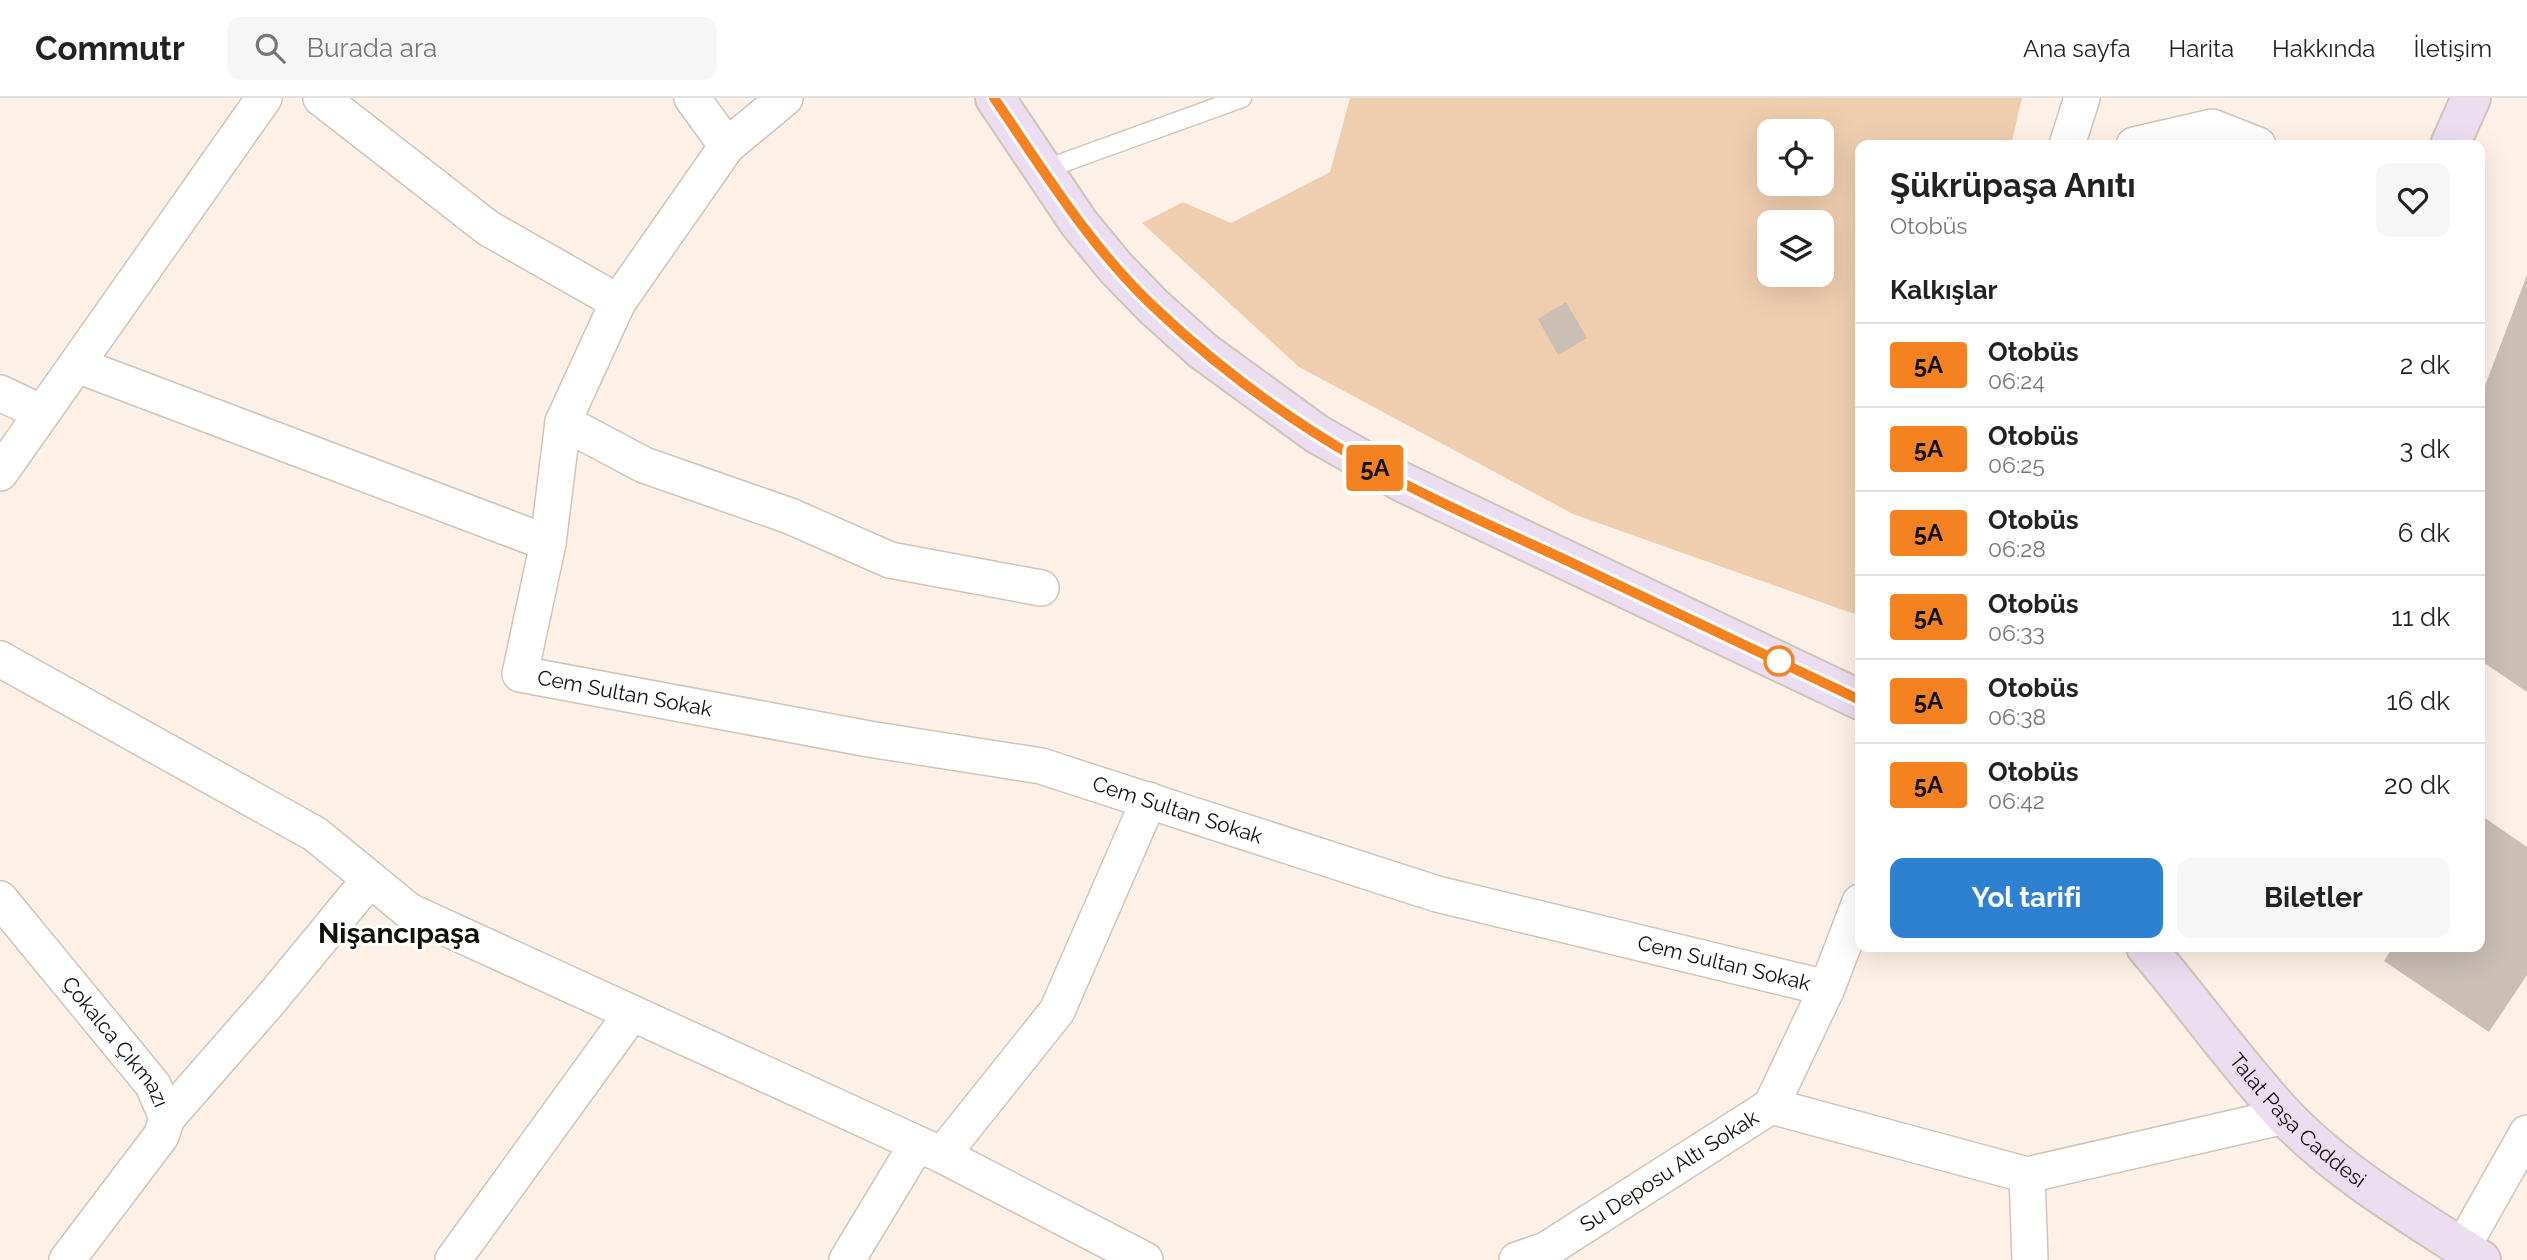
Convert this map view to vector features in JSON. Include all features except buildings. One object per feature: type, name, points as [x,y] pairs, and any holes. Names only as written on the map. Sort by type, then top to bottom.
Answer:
[{"type":"main road","points":[[995,98],[1079,223],[1116,268],[1203,351],[1317,434],[1402,482],[1855,698]]},
{"type":"main road","points":[[2452,140],[2471,98]]},
{"type":"main road","name":"Talat Paşa Caddesi","points":[[2152,952],[2285,1116],[2335,1160],[2386,1199],[2471,1254]]},
{"type":"street","points":[[0,473],[264,98]]},
{"type":"street","points":[[321,98],[488,228],[618,302]]},
{"type":"street","points":[[692,98],[727,146]]},
{"type":"street","points":[[77,365],[548,543],[563,422],[618,302],[727,146],[785,98]]},
{"type":"street","points":[[2069,140],[2082,98]]},
{"type":"street","points":[[2156,140],[2212,127],[2245,140]]},
{"type":"street","points":[[0,393],[42,413]]},
{"type":"street","points":[[563,422],[644,466],[790,516],[890,560],[1041,588]]},
{"type":"street","name":"Cem Sultan Sokak","points":[[548,543],[520,674],[869,739],[1041,766],[1437,894],[1827,988]]},
{"type":"street","points":[[0,659],[315,834],[409,911],[930,1150],[1145,1260]]},
{"type":"street","points":[[847,1260],[930,1150],[1057,1011],[1149,800]]},
{"type":"street","points":[[167,1118],[272,998],[370,879]]},
{"type":"street","name":"Çokalca Çıkmazı","points":[[0,899],[153,1085],[167,1118],[161,1136],[66,1260]]},
{"type":"street","name":"Su Deposu Altı Sokak","points":[[1517,1260],[1546,1250],[1771,1106],[1827,988],[1855,915]]},
{"type":"street","points":[[453,1260],[632,1013]]},
{"type":"street","points":[[1771,1106],[2027,1175],[2285,1116]]},
{"type":"street","points":[[2471,1254],[2527,1133]]},
{"type":"street","points":[[2027,1175],[2030,1260]]},
{"type":"lane","points":[[1043,170],[1242,98]]},
{"type":"shaded area","points":[[1350,98],[2022,98],[2012,140],[1855,140],[1855,614],[1573,514],[1299,367],[1142,223],[1183,202],[1231,223],[1330,172]]},
{"type":"bus line","name":"5A","points":[[994,98],[1079,223],[1116,268],[1203,351],[1260,395],[1317,434],[1402,482],[1855,698]]},
{"type":"district","name":"Nişancıpaşa","points":[[399,933]]}]
